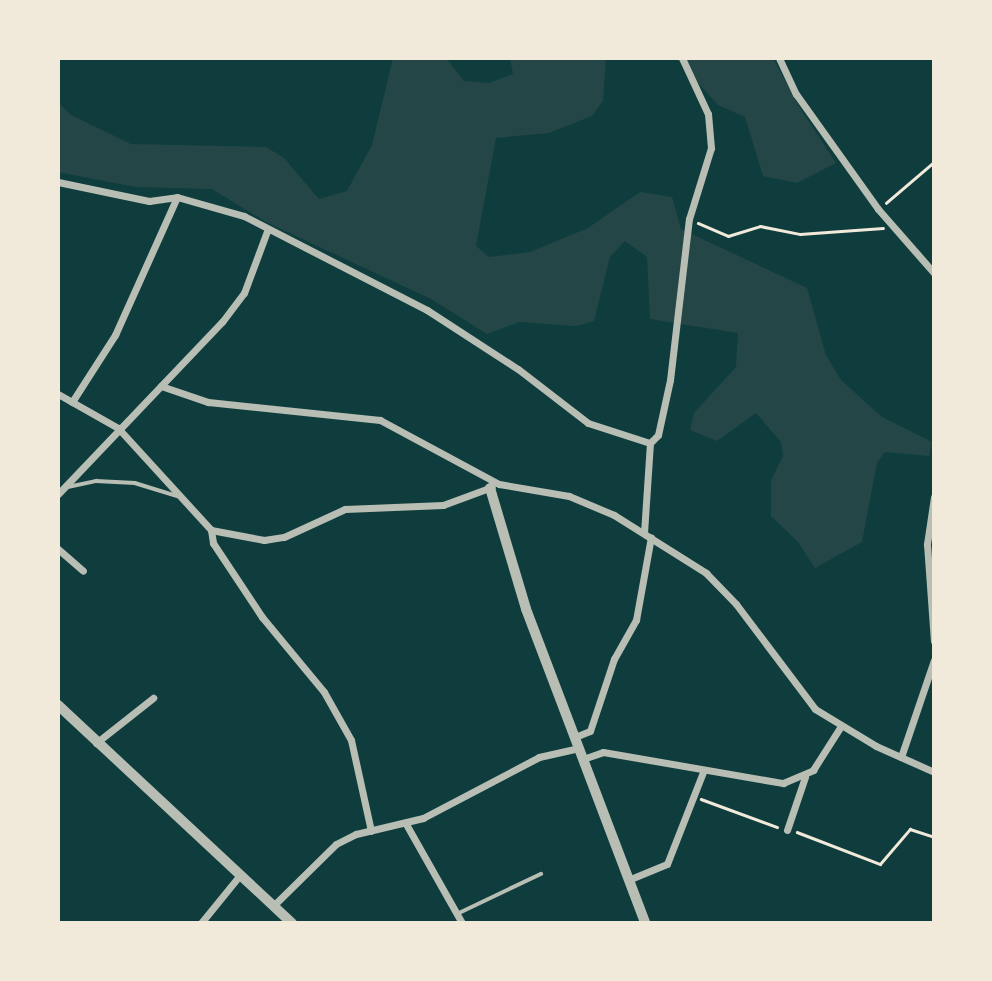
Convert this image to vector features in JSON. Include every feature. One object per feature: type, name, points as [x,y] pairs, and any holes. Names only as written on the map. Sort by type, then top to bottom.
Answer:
[{"type":"street","points":[[273,906],[336,844],[371,831],[406,824],[484,789],[539,757],[577,743],[590,731],[614,659],[636,620],[648,535],[650,443],[658,435],[670,380],[689,219],[711,148],[708,114],[682,58]]},
{"type":"street","points":[[779,58],[796,94],[878,209],[934,273]]},
{"type":"street","points":[[58,182],[149,201],[177,197],[244,216],[267,231],[427,310],[518,369],[588,424],[650,443]]},
{"type":"street","points":[[72,402],[115,335],[177,197]]},
{"type":"street","points":[[60,491],[161,386],[244,293],[267,231]]},
{"type":"street","points":[[161,386],[208,402],[380,420],[494,486],[569,496],[648,535],[706,573],[736,604],[815,709],[841,726],[934,772]]},
{"type":"street","points":[[58,394],[118,428],[211,530],[213,543],[255,607],[324,692],[351,740],[371,831]]},
{"type":"street","points":[[211,530],[264,540],[284,537],[345,509],[443,505],[494,486]]},
{"type":"street","points":[[494,486],[522,598],[645,923]]},
{"type":"street","points":[[934,497],[928,544],[934,641]]},
{"type":"street","points":[[58,549],[83,571]]},
{"type":"street","points":[[901,757],[934,660]]},
{"type":"street","points":[[95,743],[153,698]]},
{"type":"street","points":[[60,712],[292,923]]},
{"type":"street","points":[[787,830],[805,777],[841,726]]},
{"type":"street","points":[[583,759],[603,752],[703,772],[783,783],[805,777]]},
{"type":"street","points":[[628,880],[667,864],[703,772]]},
{"type":"street","points":[[406,824],[462,923]]},
{"type":"street","points":[[201,923],[240,875]]},
{"type":"lane","points":[[60,491],[96,481],[135,483],[183,498]]},
{"type":"lane","points":[[457,914],[541,874]]},
{"type":"path","points":[[878,209],[934,162]]},
{"type":"path","points":[[689,219],[728,236],[760,226],[800,234],[892,228]]},
{"type":"path","points":[[695,797],[880,864],[910,829],[934,837]]},
{"type":"shaded area","points":[[393,58],[446,58],[464,81],[489,83],[513,74],[510,58],[606,58],[603,101],[592,116],[549,133],[496,138],[476,246],[489,257],[530,252],[588,228],[640,192],[672,197],[681,229],[807,288],[826,355],[841,380],[882,417],[932,442],[929,456],[885,452],[877,463],[862,542],[815,568],[798,542],[771,516],[771,480],[783,456],[781,442],[756,413],[717,441],[690,430],[694,413],[736,367],[738,333],[650,319],[647,257],[625,241],[610,257],[594,321],[576,326],[519,322],[487,334],[431,299],[266,222],[212,189],[135,187],[58,172],[58,102],[71,115],[131,144],[266,147],[284,158],[319,199],[347,191],[372,145]]},
{"type":"shaded area","points":[[676,58],[773,58],[798,105],[836,163],[797,183],[763,176],[745,117],[718,105]]}]
